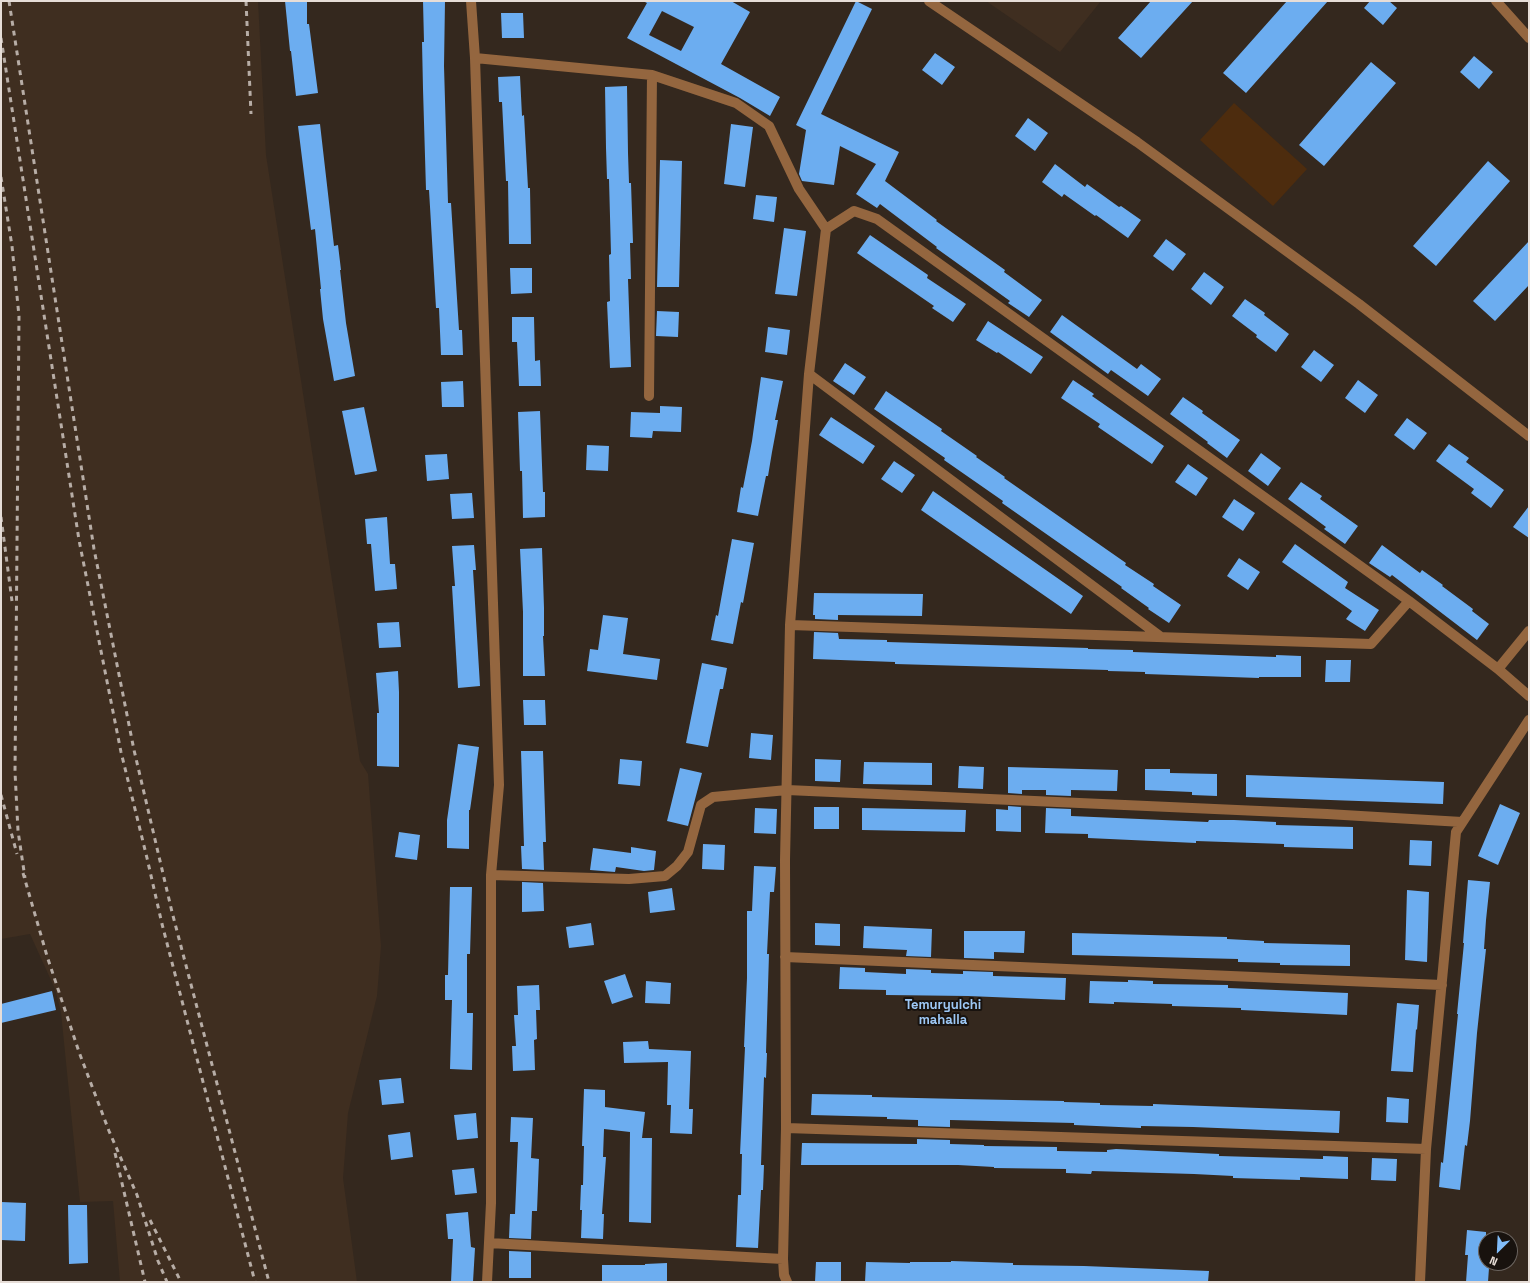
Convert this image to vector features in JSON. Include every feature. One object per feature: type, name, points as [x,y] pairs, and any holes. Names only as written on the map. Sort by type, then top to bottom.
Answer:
[{"type":"street","points":[[471,1],[475,58],[499,785],[490,875],[491,1202],[487,1282]]},
{"type":"street","points":[[929,1],[1137,142],[1359,304],[1529,436]]},
{"type":"street","points":[[1496,1],[1529,38]]},
{"type":"street","points":[[475,58],[652,75],[736,103],[770,126],[799,189],[826,229],[809,374],[790,625],[785,957],[786,1128],[783,1259],[784,1275],[787,1282]]},
{"type":"street","points":[[649,396],[652,75]]},
{"type":"street","points":[[826,229],[854,211],[876,219],[1409,601],[1498,669],[1529,696]]},
{"type":"street","points":[[809,374],[1161,636]]},
{"type":"street","points":[[790,625],[1371,644],[1409,601]]},
{"type":"street","points":[[1498,669],[1529,631]]},
{"type":"street","points":[[1420,1282],[1426,1149],[1456,832],[1529,720]]},
{"type":"street","points":[[490,875],[629,879],[665,876],[677,866],[688,852],[701,805],[713,797],[787,790],[1319,813],[1462,822]]},
{"type":"street","points":[[785,957],[1442,985]]},
{"type":"street","points":[[786,1128],[1426,1149]]},
{"type":"street","points":[[489,1243],[783,1259]]},
{"type":"shaded area","points":[[1,1],[258,1],[266,155],[360,761],[368,774],[381,946],[377,996],[348,1113],[343,1178],[357,1282],[120,1282],[113,1201],[80,1202],[61,1012],[55,989],[30,934],[1,939]]},
{"type":"shaded area","points":[[986,1],[1101,1],[1060,52]]},
{"type":"shaded area","points":[[1234,103],[1307,169],[1273,206],[1200,140]]},
{"type":"building","points":[[285,1],[307,1],[307,24],[309,24],[318,93],[296,96]]},
{"type":"building","points":[[423,1],[445,1],[444,66],[448,203],[451,203],[459,330],[462,330],[463,355],[441,355],[439,308],[436,308],[429,190],[426,190],[422,42],[424,42]]},
{"type":"building","points":[[643,1],[731,1],[750,12],[721,64],[780,97],[770,116],[740,98],[627,38],[647,3]],"holes":[[[662,11],[694,27],[681,51],[649,35]]]},
{"type":"building","points":[[856,1],[872,9],[821,114],[899,152],[885,181],[937,220],[936,221],[1005,270],[1004,272],[1042,300],[1029,317],[1008,303],[1010,301],[936,248],[937,247],[880,204],[877,208],[856,194],[876,164],[840,146],[834,185],[802,181],[799,174],[806,130],[796,125]]},
{"type":"building","points":[[1151,1],[1193,1],[1141,58],[1118,38]]},
{"type":"building","points":[[1287,1],[1328,1],[1246,93],[1223,73]]},
{"type":"building","points":[[1370,1],[1389,1],[1397,8],[1383,25],[1364,8]]},
{"type":"building","points":[[501,13],[523,13],[524,38],[502,38]]},
{"type":"building","points":[[935,53],[955,67],[942,85],[922,70]]},
{"type":"building","points":[[1474,56],[1493,72],[1479,89],[1460,72]]},
{"type":"building","points":[[1371,62],[1396,83],[1324,166],[1299,145]]},
{"type":"building","points":[[520,76],[522,116],[524,115],[528,188],[530,188],[531,244],[509,244],[508,181],[506,181],[502,102],[499,102],[498,77]]},
{"type":"building","points":[[627,86],[629,183],[631,183],[633,243],[630,243],[631,279],[628,279],[631,367],[610,368],[607,302],[610,301],[609,255],[611,254],[609,179],[607,179],[605,87]]},
{"type":"building","points":[[1028,118],[1048,133],[1035,151],[1015,136]]},
{"type":"building","points":[[320,124],[334,246],[338,245],[346,323],[355,376],[334,381],[323,319],[315,229],[311,230],[298,126]]},
{"type":"building","points":[[731,124],[753,127],[745,187],[724,184]]},
{"type":"building","points":[[660,160],[682,161],[679,287],[657,287]]},
{"type":"building","points":[[1488,161],[1510,181],[1436,266],[1413,246]]},
{"type":"building","points":[[1055,164],[1085,187],[1087,184],[1119,207],[1121,206],[1141,220],[1128,238],[1064,194],[1062,197],[1042,182]]},
{"type":"building","points":[[756,195],[777,197],[774,222],[753,219]]},
{"type":"building","points":[[784,228],[806,231],[797,296],[775,294]]},
{"type":"building","points":[[870,235],[928,275],[927,278],[966,304],[953,322],[932,308],[934,306],[857,253]]},
{"type":"building","points":[[1166,239],[1186,254],[1173,271],[1153,256]]},
{"type":"building","points":[[1529,241],[1529,285],[1495,321],[1473,301]]},
{"type":"building","points":[[510,268],[532,268],[532,293],[511,294]]},
{"type":"building","points":[[1204,272],[1224,287],[1211,305],[1191,289]]},
{"type":"building","points":[[1245,299],[1265,313],[1264,315],[1289,334],[1276,352],[1232,316]]},
{"type":"building","points":[[657,311],[679,312],[678,337],[656,336]]},
{"type":"building","points":[[1062,315],[1137,369],[1141,364],[1161,379],[1148,396],[1111,370],[1108,374],[1050,332]]},
{"type":"building","points":[[512,317],[534,317],[535,361],[540,360],[541,386],[519,386],[517,342],[512,342]]},
{"type":"building","points":[[988,321],[1043,357],[1031,374],[998,352],[997,353],[976,340]]},
{"type":"building","points":[[768,327],[790,330],[787,355],[765,352]]},
{"type":"building","points":[[1314,350],[1334,365],[1321,382],[1301,367]]},
{"type":"building","points":[[845,363],[866,377],[854,395],[833,381]]},
{"type":"building","points":[[761,377],[783,381],[775,420],[778,420],[768,476],[766,476],[758,516],[737,512],[741,487],[743,488],[752,441]]},
{"type":"building","points":[[1073,380],[1094,394],[1092,396],[1164,446],[1152,464],[1098,427],[1100,424],[1061,398]]},
{"type":"building","points":[[1358,380],[1378,395],[1365,413],[1345,398]]},
{"type":"building","points":[[463,381],[464,407],[442,407],[441,382]]},
{"type":"building","points":[[886,391],[942,429],[941,431],[977,456],[976,457],[1005,477],[1004,478],[1126,563],[1125,565],[1154,584],[1153,586],[1181,605],[1169,623],[1148,609],[1149,608],[1121,588],[1122,587],[1002,503],[1003,501],[944,460],[945,458],[874,409]]},
{"type":"building","points":[[1183,397],[1203,411],[1202,413],[1240,440],[1227,458],[1170,414]]},
{"type":"building","points":[[660,406],[682,407],[681,432],[653,431],[652,438],[630,437],[631,412],[660,413]]},
{"type":"building","points":[[364,407],[377,471],[355,475],[342,411]]},
{"type":"building","points":[[540,411],[545,517],[523,518],[522,471],[520,471],[518,412]]},
{"type":"building","points":[[831,417],[875,446],[863,464],[819,435]]},
{"type":"building","points":[[1407,418],[1427,433],[1414,450],[1394,435]]},
{"type":"building","points":[[1449,444],[1469,458],[1466,462],[1504,490],[1491,508],[1471,493],[1474,489],[1436,461]]},
{"type":"building","points":[[587,445],[609,446],[608,471],[586,470]]},
{"type":"building","points":[[1261,453],[1281,468],[1268,486],[1248,471]]},
{"type":"building","points":[[447,454],[449,479],[427,481],[425,455]]},
{"type":"building","points":[[894,461],[915,475],[902,493],[881,479]]},
{"type":"building","points":[[1188,464],[1208,478],[1196,496],[1175,482]]},
{"type":"building","points":[[1301,482],[1322,496],[1320,499],[1358,526],[1345,544],[1324,529],[1326,527],[1288,499]]},
{"type":"building","points":[[933,491],[1083,596],[1071,614],[921,510]]},
{"type":"building","points":[[472,493],[474,518],[452,519],[450,494]]},
{"type":"building","points":[[1234,499],[1255,513],[1243,531],[1222,517]]},
{"type":"building","points":[[1529,506],[1529,538],[1513,527]]},
{"type":"building","points":[[387,517],[390,564],[395,564],[397,589],[375,591],[371,544],[367,544],[365,519]]},
{"type":"building","points":[[732,539],[754,543],[743,603],[741,602],[733,644],[711,640],[716,615],[718,616]]},
{"type":"building","points":[[1295,544],[1348,582],[1345,588],[1379,610],[1365,631],[1346,619],[1352,611],[1282,562]]},
{"type":"building","points":[[474,545],[476,570],[473,570],[480,686],[458,688],[452,586],[455,586],[452,546]]},
{"type":"building","points":[[1382,545],[1420,573],[1422,570],[1443,585],[1442,586],[1473,609],[1472,611],[1489,624],[1477,640],[1392,575],[1390,577],[1369,563]]},
{"type":"building","points":[[542,548],[545,676],[523,676],[523,612],[520,549]]},
{"type":"building","points":[[1239,558],[1260,572],[1248,590],[1227,576]]},
{"type":"building","points":[[814,593],[923,594],[922,616],[838,615],[838,620],[815,619],[815,615],[813,615]]},
{"type":"building","points":[[603,615],[628,618],[623,654],[660,659],[657,680],[587,671],[590,649],[598,650]]},
{"type":"building","points":[[399,622],[401,647],[379,648],[377,623]]},
{"type":"building","points":[[814,632],[838,633],[839,639],[887,640],[887,642],[1088,648],[1133,650],[1133,652],[1276,657],[1276,655],[1301,656],[1301,677],[1259,678],[1145,674],[1145,672],[1108,670],[895,664],[895,662],[813,659]]},
{"type":"building","points":[[1326,660],[1351,660],[1350,682],[1325,682]]},
{"type":"building","points":[[702,663],[727,668],[723,689],[720,689],[708,747],[686,743]]},
{"type":"building","points":[[398,671],[399,767],[377,766],[377,713],[379,713],[376,673]]},
{"type":"building","points":[[523,700],[545,700],[546,725],[524,725]]},
{"type":"building","points":[[751,733],[773,735],[771,760],[749,758]]},
{"type":"building","points":[[458,744],[479,747],[469,810],[469,849],[447,848],[447,820]]},
{"type":"building","points":[[521,751],[543,751],[546,842],[543,842],[544,870],[522,869],[521,846],[524,846]]},
{"type":"building","points":[[620,759],[642,761],[640,786],[618,784]]},
{"type":"building","points":[[815,759],[841,760],[840,782],[815,781]]},
{"type":"building","points":[[864,762],[932,763],[932,785],[863,784]]},
{"type":"building","points":[[959,766],[984,767],[983,789],[958,788]]},
{"type":"building","points":[[1008,767],[1118,770],[1117,791],[1071,790],[1071,796],[1046,795],[1046,790],[1022,790],[1022,794],[1008,793]]},
{"type":"building","points":[[680,768],[702,773],[688,826],[667,821]]},
{"type":"building","points":[[1145,769],[1170,769],[1170,773],[1217,774],[1217,796],[1192,795],[1192,792],[1145,790]]},
{"type":"building","points":[[1246,775],[1444,782],[1443,804],[1246,797]]},
{"type":"building","points":[[1500,804],[1520,813],[1498,865],[1478,856]]},
{"type":"building","points":[[1008,806],[1021,807],[1021,832],[996,831],[996,809],[1008,810]]},
{"type":"building","points":[[814,807],[839,807],[839,829],[814,829]]},
{"type":"building","points":[[755,808],[777,809],[776,834],[754,833]]},
{"type":"building","points":[[862,808],[966,810],[965,832],[862,830]]},
{"type":"building","points":[[1046,808],[1071,809],[1071,816],[1208,822],[1209,820],[1234,820],[1276,822],[1276,825],[1353,827],[1353,849],[1284,847],[1284,844],[1196,841],[1196,843],[1088,838],[1088,834],[1045,833]]},
{"type":"building","points":[[399,832],[420,835],[417,860],[395,857]]},
{"type":"building","points":[[1410,840],[1432,841],[1431,866],[1409,865]]},
{"type":"building","points":[[703,844],[725,845],[724,870],[702,869]]},
{"type":"building","points":[[631,847],[656,851],[654,870],[644,871],[616,867],[615,872],[590,870],[593,848],[631,853]]},
{"type":"building","points":[[754,866],[776,867],[774,892],[770,892],[767,954],[769,954],[767,1053],[766,1078],[764,1077],[761,1165],[764,1165],[758,1248],[736,1247],[738,1195],[741,1195],[742,1154],[740,1154],[747,978],[747,911],[752,911]]},
{"type":"building","points":[[1468,880],[1490,882],[1484,949],[1486,949],[1470,1121],[1467,1146],[1465,1145],[1460,1190],[1439,1187],[1441,1162],[1443,1163],[1458,1014]]},
{"type":"building","points":[[522,882],[543,883],[544,911],[522,912]]},
{"type":"building","points":[[450,887],[472,887],[470,954],[467,954],[467,1013],[473,1013],[472,1070],[450,1069],[452,1000],[445,1000],[445,975],[448,975]]},
{"type":"building","points":[[672,888],[675,910],[650,913],[648,892]]},
{"type":"building","points":[[1407,890],[1429,892],[1427,962],[1405,960]]},
{"type":"building","points":[[591,923],[594,945],[569,948],[566,927]]},
{"type":"building","points":[[815,923],[840,924],[840,946],[815,945]]},
{"type":"building","points":[[864,926],[932,929],[931,957],[906,956],[907,950],[863,948]]},
{"type":"building","points":[[964,931],[1025,931],[1024,953],[994,952],[994,959],[964,958]]},
{"type":"building","points":[[1072,933],[1227,937],[1227,939],[1264,941],[1264,943],[1350,945],[1350,966],[1280,965],[1280,963],[1238,962],[1238,959],[1072,955]]},
{"type":"building","points":[[840,967],[865,968],[865,972],[906,974],[906,969],[931,970],[931,973],[963,974],[963,971],[993,972],[993,976],[1066,978],[1065,1000],[968,996],[886,995],[886,990],[839,989]]},
{"type":"building","points":[[625,974],[633,997],[612,1004],[604,981]]},
{"type":"building","points":[[1128,980],[1153,981],[1153,984],[1228,985],[1228,988],[1348,993],[1347,1015],[1241,1010],[1241,1008],[1172,1006],[1172,1004],[1114,1002],[1114,1004],[1089,1003],[1090,981],[1128,982]]},
{"type":"building","points":[[646,981],[671,983],[670,1004],[645,1003]]},
{"type":"building","points":[[539,985],[540,1010],[536,1010],[537,1039],[534,1040],[535,1070],[513,1071],[512,1046],[516,1046],[514,1015],[518,1015],[517,986]]},
{"type":"building","points":[[52,991],[56,1010],[1,1023],[1,1004]]},
{"type":"building","points":[[1397,1003],[1419,1005],[1413,1072],[1391,1071]]},
{"type":"building","points":[[648,1041],[649,1049],[691,1051],[689,1109],[693,1109],[692,1134],[670,1133],[671,1105],[667,1105],[668,1062],[624,1063],[623,1042]]},
{"type":"building","points":[[401,1078],[404,1103],[382,1105],[379,1080]]},
{"type":"building","points":[[584,1089],[605,1090],[605,1107],[645,1112],[642,1138],[652,1138],[651,1223],[629,1222],[630,1132],[604,1129],[603,1157],[606,1157],[602,1214],[604,1214],[603,1239],[581,1238],[582,1210],[580,1210],[581,1185],[583,1185],[584,1146],[582,1146]]},
{"type":"building","points":[[812,1094],[872,1095],[872,1097],[1064,1101],[1100,1103],[1100,1105],[1153,1106],[1153,1104],[1340,1111],[1339,1133],[1193,1127],[1141,1126],[1141,1128],[1074,1125],[1074,1123],[950,1120],[950,1127],[918,1126],[918,1120],[887,1119],[887,1117],[811,1115]]},
{"type":"building","points":[[1387,1097],[1409,1099],[1408,1123],[1386,1122]]},
{"type":"building","points":[[476,1113],[478,1138],[457,1140],[454,1115]]},
{"type":"building","points":[[511,1117],[533,1118],[531,1158],[539,1159],[537,1211],[532,1211],[531,1239],[509,1238],[510,1214],[515,1214],[518,1142],[510,1142]]},
{"type":"building","points":[[410,1132],[413,1157],[391,1160],[388,1135]]},
{"type":"building","points":[[917,1139],[950,1140],[950,1144],[984,1146],[1057,1147],[1057,1151],[1107,1152],[1107,1150],[1116,1149],[1219,1154],[1219,1156],[1323,1159],[1323,1156],[1348,1157],[1348,1179],[1300,1177],[1300,1180],[1233,1178],[1233,1176],[1194,1174],[1092,1171],[1091,1174],[1066,1173],[1066,1169],[994,1168],[958,1165],[801,1165],[802,1143],[917,1144]]},
{"type":"building","points":[[1372,1158],[1397,1159],[1396,1181],[1371,1180]]},
{"type":"building","points":[[474,1168],[477,1193],[455,1195],[452,1170]]},
{"type":"building","points":[[1,1202],[26,1203],[25,1241],[1,1240]]},
{"type":"building","points":[[68,1205],[87,1205],[88,1263],[69,1264]]},
{"type":"building","points":[[468,1212],[471,1247],[475,1248],[473,1282],[451,1282],[453,1239],[448,1239],[446,1214]]},
{"type":"building","points":[[1467,1230],[1478,1231],[1478,1271],[1489,1271],[1488,1282],[1466,1282],[1468,1255],[1465,1255]]},
{"type":"building","points":[[509,1251],[531,1252],[531,1278],[509,1278]]},
{"type":"building","points":[[951,1261],[1013,1263],[1013,1265],[1209,1271],[1208,1282],[865,1282],[866,1262],[910,1263]]},
{"type":"building","points":[[816,1262],[841,1262],[841,1282],[815,1282]]},
{"type":"building","points":[[667,1263],[667,1282],[602,1282],[602,1265],[645,1265]]},
{"type":"railway","points":[[9,1],[94,549],[134,750],[172,912],[269,1282]]},
{"type":"railway","points":[[246,1],[251,114]]},
{"type":"railway","points":[[1,38],[79,540],[121,752],[162,924],[255,1282]]},
{"type":"railway","points":[[1,177],[12,246],[19,316],[15,772],[18,831],[25,878]]},
{"type":"railway","points":[[1,517],[12,601]]},
{"type":"railway","points":[[1,795],[17,854]]},
{"type":"railway","points":[[23,873],[47,956],[79,1052],[109,1131],[137,1195],[158,1261],[167,1282]]},
{"type":"railway","points":[[115,1153],[145,1282]]},
{"type":"railway","points":[[150,1220],[181,1282]]},
{"type":"district","name":"Temuryulchi mahalla","points":[[943,1012]]}]
